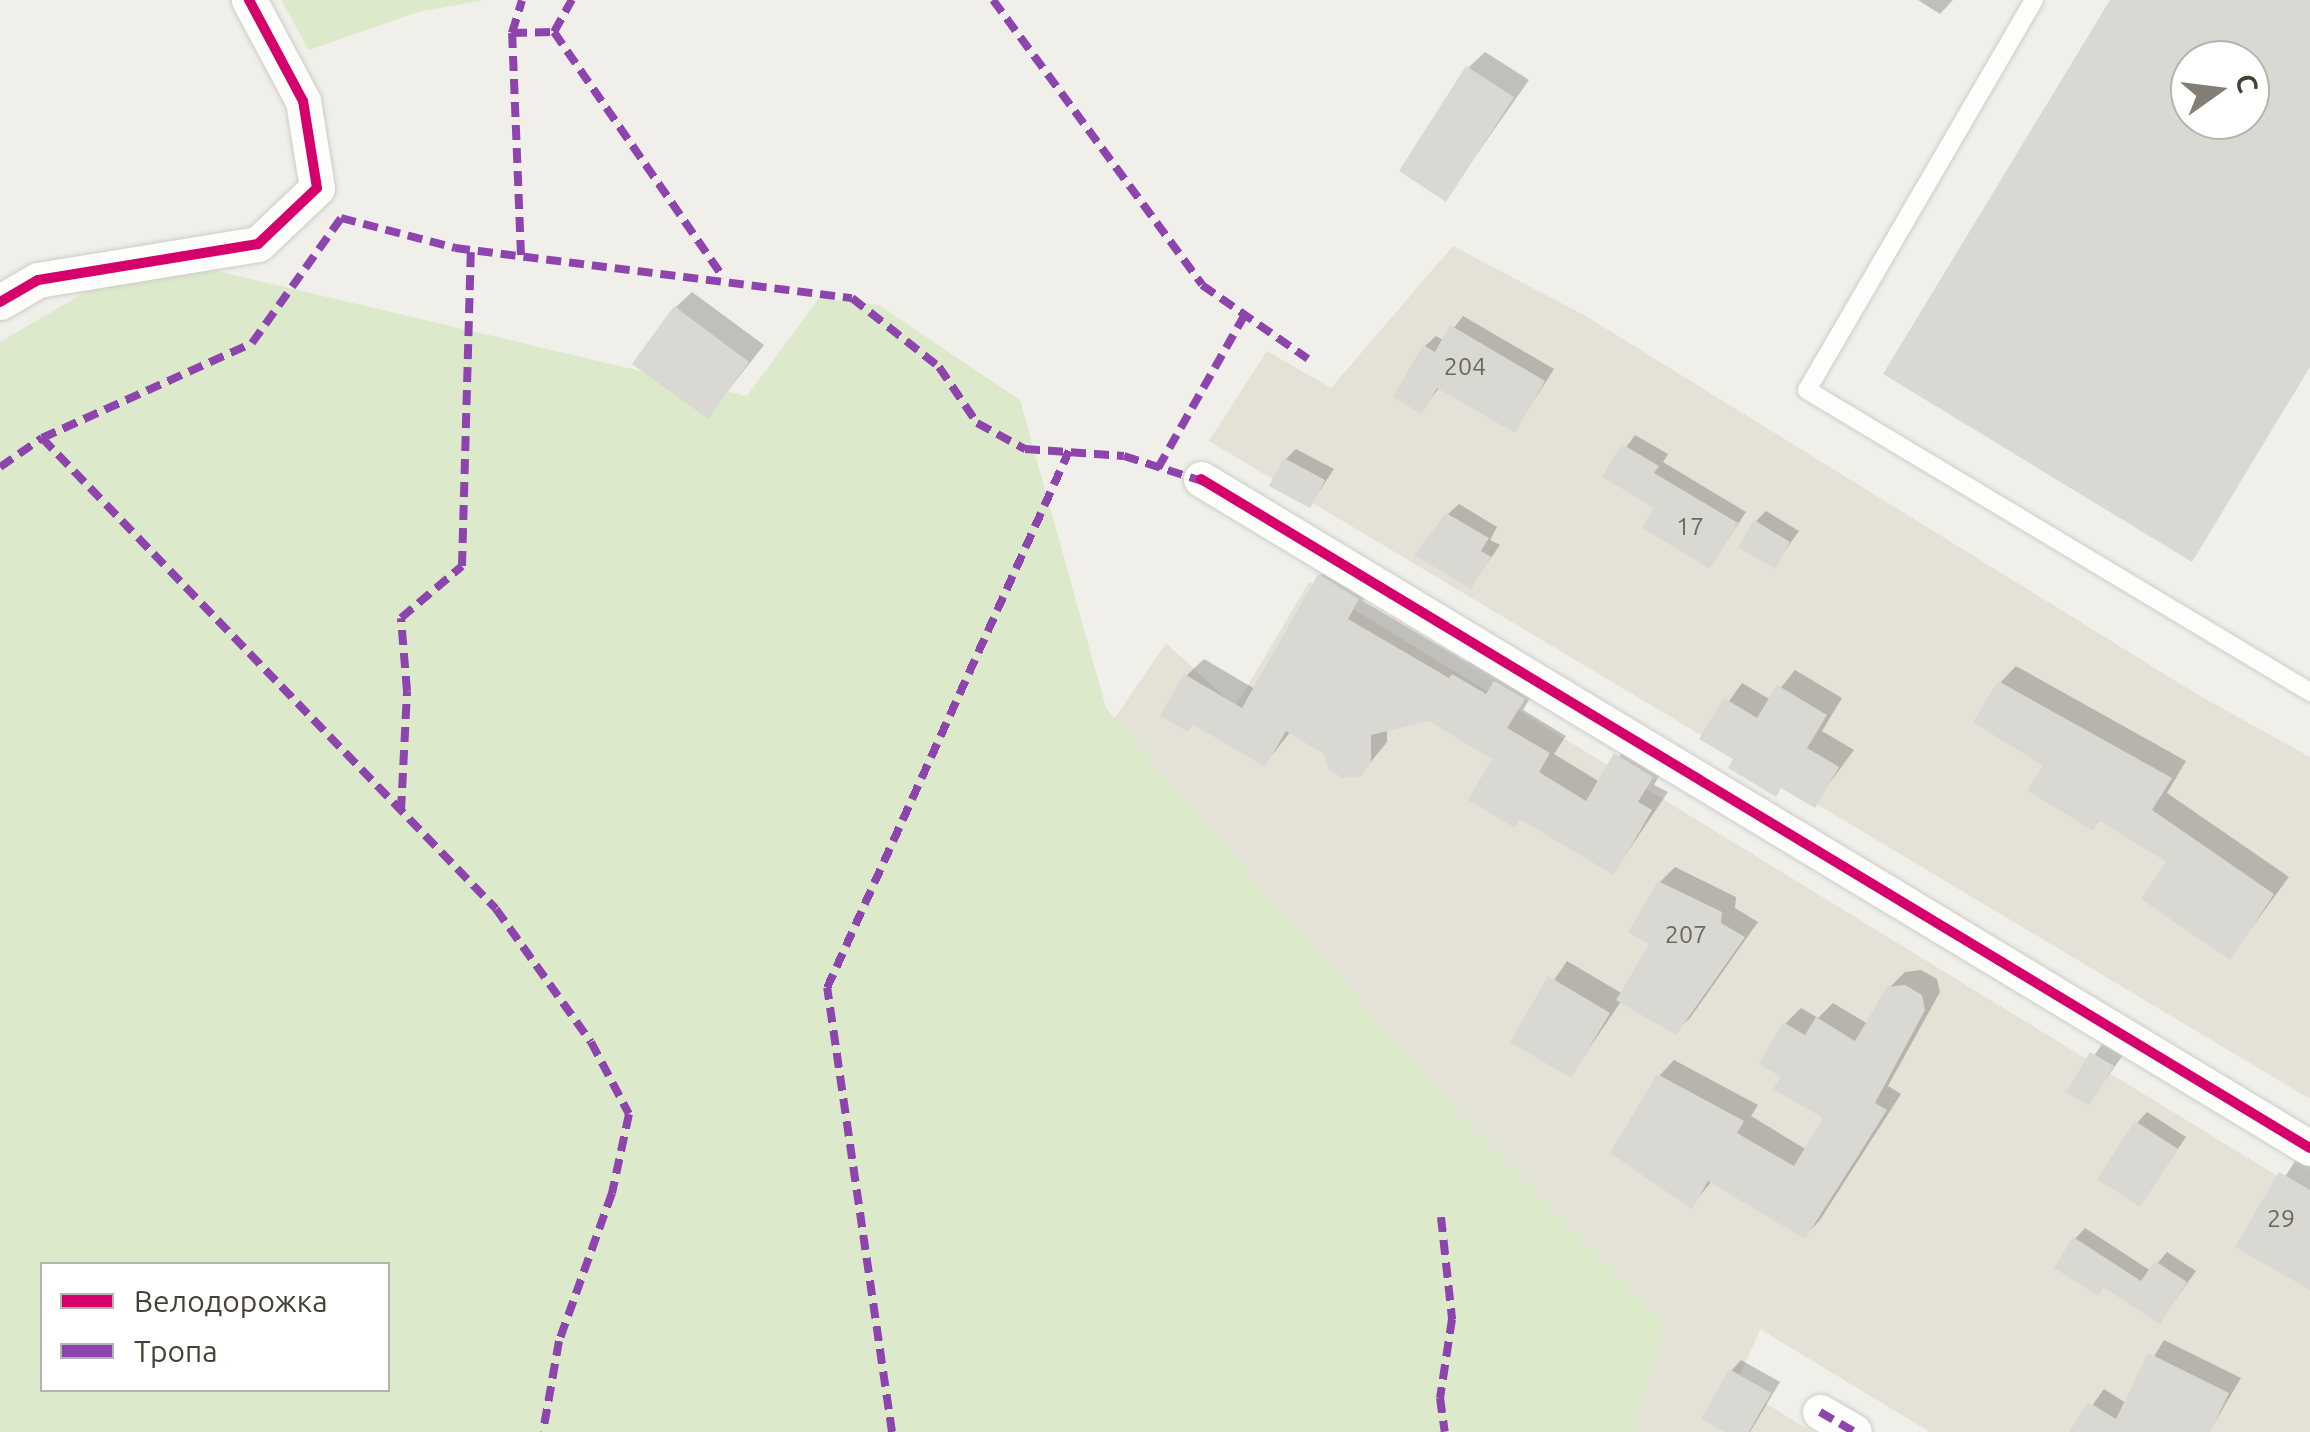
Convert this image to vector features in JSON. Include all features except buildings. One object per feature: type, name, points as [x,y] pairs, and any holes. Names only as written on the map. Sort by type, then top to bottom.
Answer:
[{"type":"street","points":[[0,302],[38,280],[258,244],[317,188],[302,101],[249,0]]},
{"type":"street","points":[[1200,479],[2310,1148]]},
{"type":"street","points":[[1820,1412],[1854,1432]]},
{"type":"lane","points":[[2034,0],[1806,390],[2310,692]]},
{"type":"shaded area","points":[[1453,246],[1584,315],[2200,696],[2310,757],[2310,1099],[1209,441],[1267,351],[1331,388]]},
{"type":"shaded area","points":[[1309,582],[2310,1196],[2310,1432],[1930,1432],[1760,1329],[1736,1385],[1812,1432],[1599,1432],[1108,728],[1166,643],[1235,707]]},
{"type":"green space","points":[[281,0],[485,0],[418,12],[309,50]]},
{"type":"green space","points":[[149,255],[747,396],[819,298],[879,305],[1020,400],[1106,708],[1463,1118],[1665,1322],[1635,1432],[0,1432],[0,342]]},
{"type":"marked path","points":[[521,255],[512,33],[522,0]]},
{"type":"marked path","points":[[512,33],[554,32],[572,0]]},
{"type":"marked path","points":[[993,0],[1202,285],[1308,359]]},
{"type":"marked path","points":[[554,32],[724,278]]},
{"type":"marked path","points":[[0,467],[42,438],[252,343],[341,218],[455,248],[852,298],[939,367],[977,423],[1025,449],[1124,456],[1205,482]]},
{"type":"marked path","points":[[401,811],[407,691],[401,618],[462,566],[471,250]]},
{"type":"marked path","points":[[1158,468],[1245,314]]},
{"type":"marked path","points":[[42,438],[496,909],[591,1042],[629,1114],[612,1193],[559,1341],[543,1432]]},
{"type":"marked path","points":[[892,1432],[827,988],[1069,451]]},
{"type":"marked path","points":[[1441,1217],[1452,1319],[1440,1398],[1445,1432]]},
{"type":"marked path","points":[[1820,1412],[1854,1432]]},
{"type":"cycle path","points":[[0,302],[38,280],[258,244],[317,188],[303,101],[249,0]]},
{"type":"cycle path","points":[[1201,479],[2310,1148]]}]
